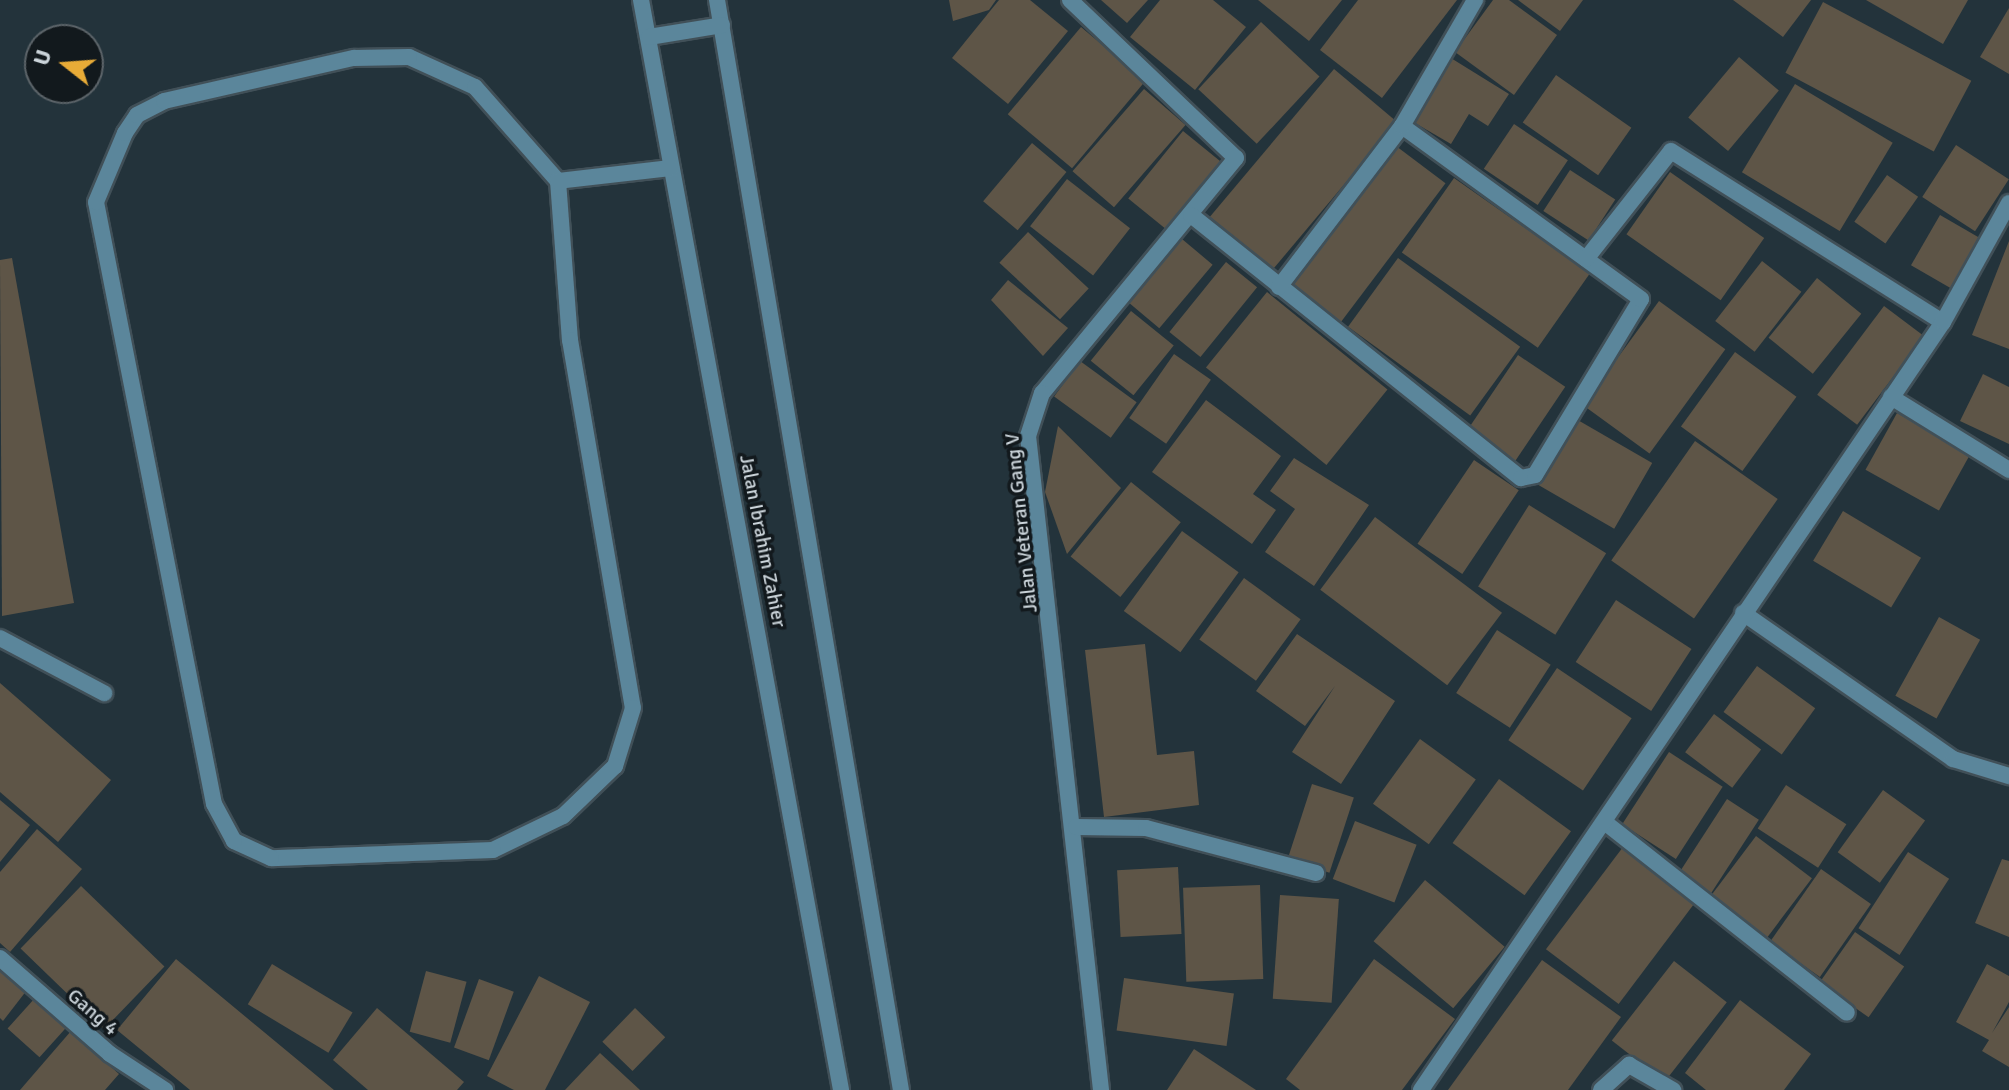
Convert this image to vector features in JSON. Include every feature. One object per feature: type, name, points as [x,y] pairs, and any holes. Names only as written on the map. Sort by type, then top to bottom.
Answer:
[{"type":"street","name":"Jalan Ibrahim Zahier","points":[[641,0],[841,1090]]},
{"type":"street","points":[[717,0],[901,1090]]},
{"type":"street","name":"Jalan Veteran Gang V","points":[[1070,0],[1234,149],[1233,167],[1042,393],[1028,436],[1076,827],[1101,1090]]},
{"type":"street","points":[[1279,287],[1402,126],[1475,0]]},
{"type":"street","points":[[649,37],[722,25]]},
{"type":"street","points":[[409,57],[475,87],[558,181],[570,340],[633,708],[615,766],[563,816],[493,850],[271,858],[234,841],[214,804],[96,202],[110,158],[137,115],[164,101],[354,58],[409,57]]},
{"type":"street","points":[[1191,215],[1521,478],[1535,475],[1641,299],[1402,126]]},
{"type":"street","points":[[1586,259],[1671,151],[1943,322]]},
{"type":"street","points":[[558,181],[671,168]]},
{"type":"street","points":[[1421,1090],[1607,824],[1743,613],[1943,322],[2009,203]]},
{"type":"street","points":[[1891,397],[2009,470]]},
{"type":"street","points":[[1743,613],[1953,759],[2009,776]]},
{"type":"street","points":[[0,638],[104,693]]},
{"type":"street","points":[[1607,824],[1847,1013]]},
{"type":"street","points":[[1076,827],[1146,828],[1316,873]]},
{"type":"street","name":"Gang 4","points":[[0,958],[110,1054],[165,1090]]},
{"type":"street","points":[[1601,1090],[1629,1065],[1673,1090]]},
{"type":"building","points":[[949,0],[996,0],[989,10],[953,21]]},
{"type":"building","points":[[999,0],[1030,0],[1068,31],[1008,104],[952,58]]},
{"type":"building","points":[[1101,0],[1148,0],[1127,23]]},
{"type":"building","points":[[1160,0],[1213,0],[1246,27],[1195,90],[1130,37]]},
{"type":"building","points":[[1258,0],[1342,0],[1309,41]]},
{"type":"building","points":[[1358,0],[1457,0],[1382,98],[1320,50]]},
{"type":"building","points":[[1493,0],[1509,0],[1557,35],[1514,95],[1455,52]]},
{"type":"building","points":[[1518,0],[1583,0],[1560,31]]},
{"type":"building","points":[[1733,0],[1811,0],[1783,37]]},
{"type":"building","points":[[1866,0],[1968,0],[1943,44]]},
{"type":"building","points":[[1823,2],[1971,81],[1934,152],[1785,73]]},
{"type":"building","points":[[2009,8],[2009,74],[1980,57]]},
{"type":"building","points":[[1261,22],[1320,77],[1257,144],[1198,89]]},
{"type":"building","points":[[1081,27],[1145,81],[1072,168],[1008,114]]},
{"type":"building","points":[[1446,55],[1509,94],[1488,126],[1469,114],[1451,144],[1415,123]]},
{"type":"building","points":[[1739,57],[1779,90],[1728,151],[1688,118]]},
{"type":"building","points":[[1334,69],[1397,122],[1273,270],[1210,217]]},
{"type":"building","points":[[1556,75],[1631,128],[1598,175],[1523,123]]},
{"type":"building","points":[[1795,84],[1893,143],[1840,231],[1742,172]]},
{"type":"building","points":[[1144,89],[1186,125],[1114,207],[1072,171]]},
{"type":"building","points":[[1514,124],[1568,160],[1538,205],[1484,169]]},
{"type":"building","points":[[1183,131],[1220,161],[1166,229],[1128,199]]},
{"type":"building","points":[[1032,143],[1066,172],[1018,230],[983,201]]},
{"type":"building","points":[[1956,145],[2009,179],[1975,231],[1922,197]]},
{"type":"building","points":[[1396,146],[1446,183],[1340,324],[1290,287]]},
{"type":"building","points":[[1570,170],[1615,199],[1589,241],[1543,211]]},
{"type":"building","points":[[1670,172],[1764,238],[1721,300],[1626,234]]},
{"type":"building","points":[[1887,175],[1918,197],[1885,243],[1854,222]]},
{"type":"building","points":[[1454,178],[1590,273],[1538,348],[1402,253]]},
{"type":"building","points":[[1067,179],[1130,228],[1093,276],[1030,226]]},
{"type":"building","points":[[1940,215],[1980,238],[1951,288],[1911,265]]},
{"type":"building","points":[[1028,232],[1089,289],[1060,319],[999,263]]},
{"type":"building","points":[[1182,239],[1213,265],[1159,328],[1129,303]]},
{"type":"building","points":[[2009,241],[2009,349],[1972,335]]},
{"type":"building","points":[[12,258],[74,603],[2,616],[0,260]]},
{"type":"building","points":[[1398,258],[1520,347],[1470,416],[1348,327]]},
{"type":"building","points":[[1762,261],[1801,292],[1755,352],[1715,321]]},
{"type":"building","points":[[1226,262],[1257,287],[1200,357],[1169,332]]},
{"type":"building","points":[[1817,278],[1861,314],[1813,374],[1769,338]]},
{"type":"building","points":[[1008,280],[1068,328],[1043,356],[991,300]]},
{"type":"building","points":[[1267,292],[1387,390],[1326,465],[1206,367]]},
{"type":"building","points":[[1659,301],[1725,349],[1650,454],[1583,405]]},
{"type":"building","points":[[1884,306],[1924,336],[1857,425],[1817,395]]},
{"type":"building","points":[[1131,311],[1174,346],[1133,395],[1091,361]]},
{"type":"building","points":[[1735,352],[1796,397],[1742,471],[1681,426]]},
{"type":"building","points":[[1174,354],[1211,380],[1166,444],[1129,418]]},
{"type":"building","points":[[1518,355],[1565,387],[1514,462],[1467,430]]},
{"type":"building","points":[[1080,361],[1137,402],[1111,438],[1054,397]]},
{"type":"building","points":[[1983,374],[2009,387],[2009,444],[1960,421]]},
{"type":"building","points":[[1206,400],[1281,456],[1253,494],[1276,510],[1252,544],[1152,472]]},
{"type":"building","points":[[1897,413],[1970,454],[1939,511],[1865,470]]},
{"type":"building","points":[[1576,419],[1652,463],[1614,529],[1538,485]]},
{"type":"building","points":[[1058,426],[1121,488],[1067,554],[1045,492]]},
{"type":"building","points":[[1695,441],[1778,499],[1694,619],[1611,561]]},
{"type":"building","points":[[1294,458],[1369,505],[1314,586],[1265,552],[1295,509],[1270,491]]},
{"type":"building","points":[[1474,460],[1519,490],[1462,574],[1418,544]]},
{"type":"building","points":[[1131,482],[1181,522],[1120,597],[1071,557]]},
{"type":"building","points":[[1529,505],[1606,553],[1555,635],[1478,586]]},
{"type":"building","points":[[1843,511],[1921,558],[1891,608],[1813,561]]},
{"type":"building","points":[[1375,517],[1502,613],[1447,685],[1320,590]]},
{"type":"building","points":[[1182,531],[1239,572],[1180,652],[1124,611]]},
{"type":"building","points":[[1244,578],[1301,619],[1256,681],[1199,639]]},
{"type":"building","points":[[1616,600],[1691,649],[1651,711],[1576,662]]},
{"type":"building","points":[[1939,617],[1980,640],[1936,719],[1895,696]]},
{"type":"building","points":[[1497,630],[1551,665],[1510,728],[1456,693]]},
{"type":"building","points":[[1297,634],[1395,701],[1341,784],[1292,752],[1335,686],[1305,726],[1256,691]]},
{"type":"building","points":[[1145,644],[1157,755],[1194,751],[1199,805],[1104,817],[1085,650]]},
{"type":"building","points":[[1757,666],[1815,708],[1782,754],[1723,712]]},
{"type":"building","points":[[1557,668],[1632,718],[1583,790],[1508,740]]},
{"type":"building","points":[[0,683],[111,780],[58,842],[0,792]]},
{"type":"building","points":[[1714,714],[1761,750],[1732,788],[1685,752]]},
{"type":"building","points":[[1420,739],[1476,780],[1429,844],[1373,804]]},
{"type":"building","points":[[1669,752],[1723,787],[1676,859],[1622,824]]},
{"type":"building","points":[[1499,779],[1571,831],[1525,895],[1453,843]]},
{"type":"building","points":[[1312,784],[1354,798],[1329,873],[1288,859]]},
{"type":"building","points":[[1786,785],[1846,824],[1818,868],[1758,829]]},
{"type":"building","points":[[1883,790],[1925,821],[1880,883],[1838,852]]},
{"type":"building","points":[[1727,799],[1759,820],[1709,897],[1677,876]]},
{"type":"building","points":[[0,800],[30,825],[0,862]]},
{"type":"building","points":[[1355,821],[1417,845],[1394,903],[1333,879]]},
{"type":"building","points":[[37,829],[82,869],[10,952],[0,943],[0,872]]},
{"type":"building","points":[[1756,836],[1812,878],[1765,940],[1709,898]]},
{"type":"building","points":[[1623,847],[1696,902],[1619,1004],[1546,949]]},
{"type":"building","points":[[1908,852],[1949,879],[1900,955],[1858,928]]},
{"type":"building","points":[[2002,859],[2009,861],[2009,937],[1975,923]]},
{"type":"building","points":[[1178,867],[1182,934],[1121,937],[1117,870]]},
{"type":"building","points":[[1821,869],[1871,904],[1820,977],[1770,942]]},
{"type":"building","points":[[1425,880],[1505,947],[1453,1008],[1374,941]]},
{"type":"building","points":[[1260,885],[1263,979],[1186,982],[1183,888]]},
{"type":"building","points":[[81,886],[164,967],[104,1029],[21,949]]},
{"type":"building","points":[[1280,895],[1339,899],[1332,1003],[1273,999]]},
{"type":"building","points":[[1855,932],[1904,966],[1869,1017],[1819,983]]},
{"type":"building","points":[[176,959],[334,1090],[190,1090],[117,1030]]},
{"type":"building","points":[[1374,959],[1455,1019],[1402,1090],[1300,1090],[1286,1079]]},
{"type":"building","points":[[1542,960],[1621,1017],[1568,1090],[1448,1090]]},
{"type":"building","points":[[1674,961],[1727,1002],[1665,1082],[1612,1041]]},
{"type":"building","points":[[272,964],[353,1012],[328,1053],[248,1004]]},
{"type":"building","points":[[1987,964],[2009,976],[2009,1002],[1992,1033],[2009,1007],[2009,1067],[1982,1051],[1989,1040],[1956,1022]]},
{"type":"building","points":[[0,969],[27,990],[3,1021],[0,1018]]},
{"type":"building","points":[[426,971],[467,982],[450,1043],[410,1032]]},
{"type":"building","points":[[539,976],[590,1002],[545,1090],[514,1090],[487,1076]]},
{"type":"building","points":[[1124,978],[1234,993],[1227,1046],[1117,1030]]},
{"type":"building","points":[[479,979],[514,992],[489,1060],[454,1048]]},
{"type":"building","points":[[35,998],[67,1027],[40,1057],[8,1028]]},
{"type":"building","points":[[1740,1000],[1811,1054],[1784,1090],[1706,1090],[1685,1073]]},
{"type":"building","points":[[377,1008],[464,1082],[457,1090],[368,1090],[333,1060]]},
{"type":"building","points":[[635,1008],[665,1037],[633,1071],[602,1042]]},
{"type":"building","points":[[71,1031],[119,1074],[105,1090],[20,1090]]},
{"type":"building","points":[[1194,1049],[1256,1090],[1167,1090]]},
{"type":"building","points":[[600,1053],[640,1090],[565,1090]]}]
